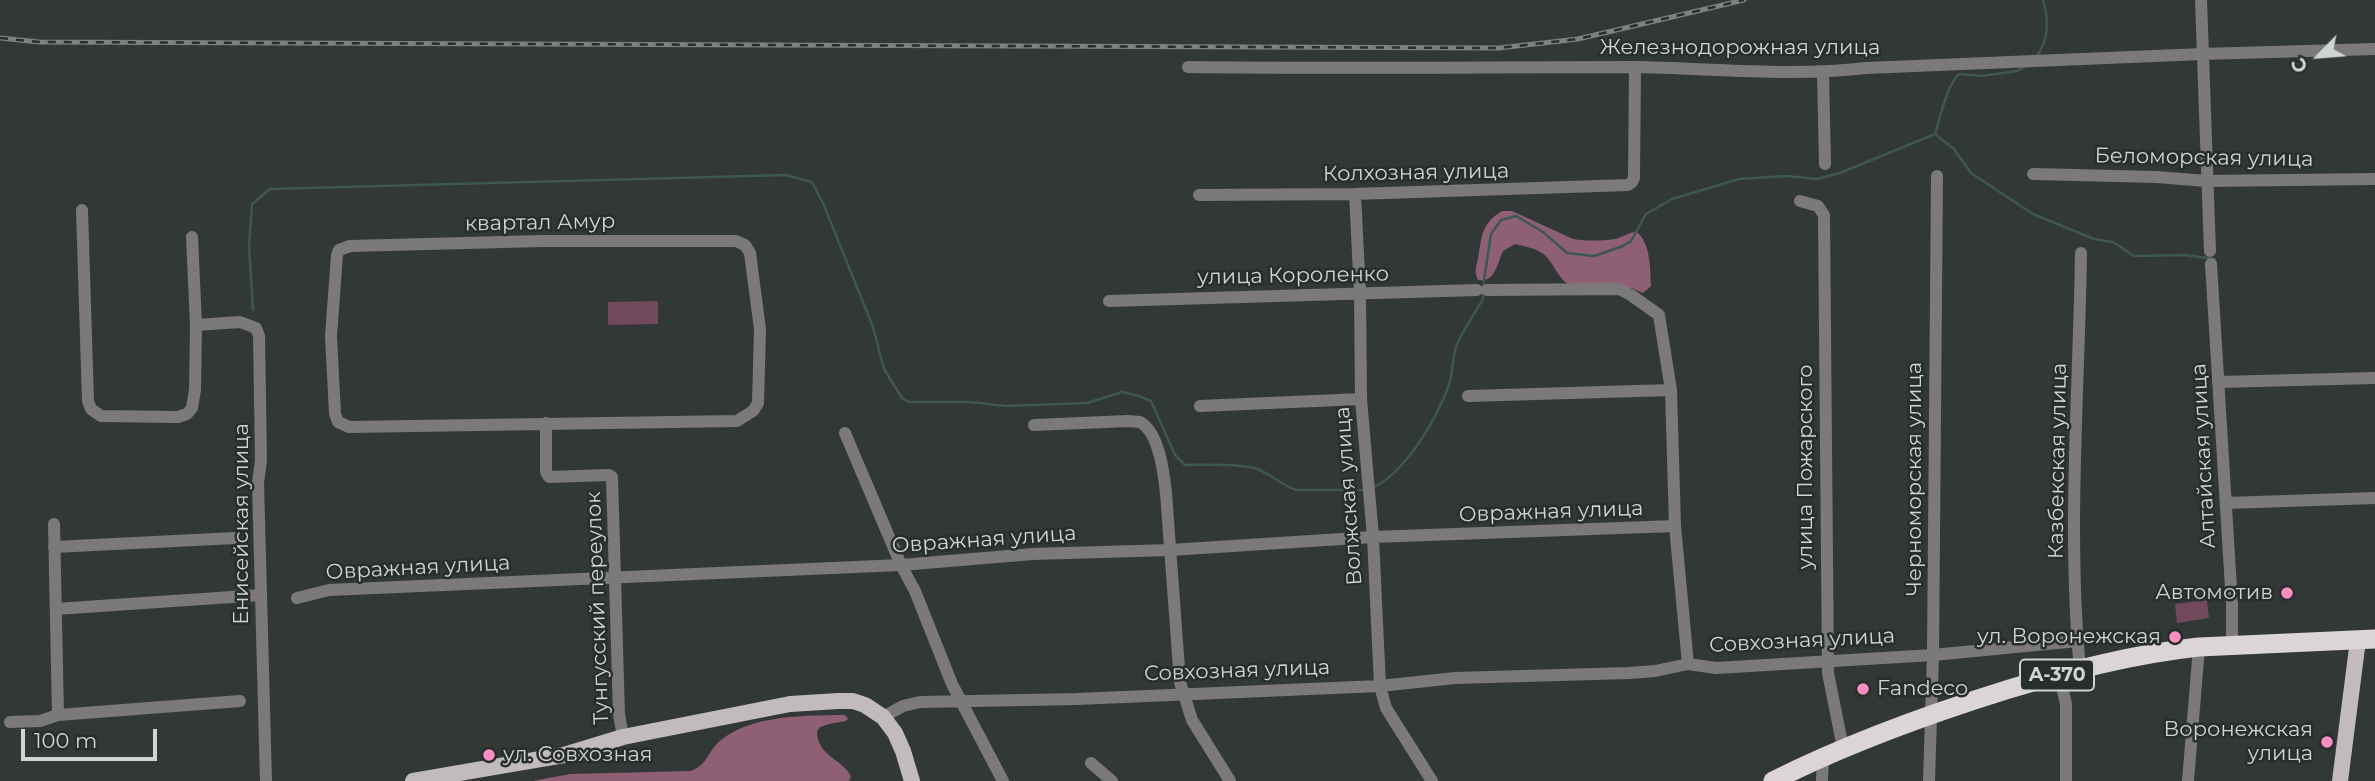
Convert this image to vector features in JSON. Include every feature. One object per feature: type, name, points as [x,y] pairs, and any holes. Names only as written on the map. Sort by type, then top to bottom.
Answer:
[{"type":"highway","name":"А-370","points":[[1773,781],[1843,748],[1930,714],[2059,674],[2175,649],[2366,640]]},
{"type":"main road","points":[[2340,781],[2366,640]]},
{"type":"main road","points":[[413,781],[564,755],[623,737],[790,704],[853,701],[865,705],[883,717],[895,733],[912,781]]},
{"type":"street","name":"Алтайская улица","points":[[2200,0],[2206,181],[2232,604],[2232,645]]},
{"type":"street","name":"Железнодорожная улица","points":[[1188,67],[1636,67],[1822,72],[2202,54],[2375,49]]},
{"type":"street","name":"Колхозная улица","points":[[1199,195],[1621,187],[1633,183],[1636,67]]},
{"type":"street","points":[[1822,72],[1825,164]]},
{"type":"street","name":"Беломорская улица","points":[[2033,174],[2206,181],[2375,179]]},
{"type":"street","name":"Черноморская улица","points":[[1929,781],[1933,656],[1937,176]]},
{"type":"street","name":"Волжская улица","points":[[1355,194],[1360,293],[1361,399],[1373,537],[1380,685],[1391,716],[1432,781]]},
{"type":"street","name":"улица Пожарского","points":[[1800,201],[1818,206],[1824,215],[1828,662],[1831,694],[1843,748]]},
{"type":"street","points":[[82,210],[88,401],[91,409],[107,417],[178,417],[187,414],[194,400],[196,325],[192,237]]},
{"type":"street","name":"квартал Амур","points":[[555,241],[736,241],[745,244],[750,253],[760,330],[758,403],[753,411],[737,421],[546,423],[349,428],[338,422],[335,414],[331,336],[339,250],[350,246],[555,241]]},
{"type":"street","name":"Казбекская улица","points":[[2080,670],[2074,544],[2081,253]]},
{"type":"street","name":"улица Короленко","points":[[1109,301],[1482,290],[1619,289],[1659,315],[1671,390]]},
{"type":"street","name":"Енисейская улица","points":[[196,325],[240,322],[253,326],[259,336],[261,460],[258,483],[266,781]]},
{"type":"street","points":[[2218,382],[2375,378]]},
{"type":"street","points":[[1468,396],[1671,390],[1675,526],[1688,664]]},
{"type":"street","points":[[1200,406],[1361,399]]},
{"type":"street","points":[[1034,425],[1128,421],[1140,422],[1152,433],[1163,472],[1178,672],[1192,720],[1230,781]]},
{"type":"street","name":"Тунгусский переулок","points":[[546,423],[546,472],[549,477],[612,477],[619,714],[623,737]]},
{"type":"street","points":[[845,433],[901,565],[915,591],[960,702],[1003,781]]},
{"type":"street","points":[[2225,503],[2375,498]]},
{"type":"street","points":[[54,524],[58,715]]},
{"type":"street","name":"Овражная улица","points":[[297,598],[329,590],[901,565],[1034,554],[1170,551],[1373,537],[1675,526]]},
{"type":"street","points":[[54,547],[234,538]]},
{"type":"street","points":[[56,608],[261,595]]},
{"type":"street","name":"Совхозная улица","points":[[883,717],[903,706],[920,702],[1380,685],[1455,678],[1655,671],[1688,664],[1716,668],[1933,656],[2078,641]]},
{"type":"street","points":[[2188,781],[2199,647]]},
{"type":"street","points":[[2059,674],[2066,704],[2066,781]]},
{"type":"street","points":[[9,722],[40,721],[58,715],[240,701]]},
{"type":"street","points":[[1822,781],[1823,757]]},
{"type":"street","points":[[1091,763],[1112,781]]},
{"type":"shaded area","points":[[1502,211],[1512,211],[1573,239],[1610,240],[1637,232],[1647,250],[1651,286],[1643,293],[1631,288],[1572,286],[1562,279],[1542,253],[1515,244],[1503,251],[1489,278],[1478,280],[1476,270],[1484,231],[1490,221]]},
{"type":"shaded area","points":[[658,301],[658,324],[608,325],[608,302]]},
{"type":"shaded area","points":[[2207,600],[2209,618],[2177,623],[2175,604]]},
{"type":"shaded area","points":[[845,715],[848,719],[846,721],[820,727],[817,731],[821,746],[847,770],[851,776],[849,781],[533,781],[570,774],[691,771],[705,761],[721,740],[747,726],[775,719]]},
{"type":"waterway","points":[[2036,57],[2047,30],[2043,0]]},
{"type":"waterway","points":[[1483,287],[1491,234],[1501,220],[1516,216],[1543,232],[1567,253],[1594,256],[1631,241],[1646,214],[1672,199],[1739,179],[1786,176],[1817,179],[1840,173],[1935,134],[1947,94],[1959,74],[1982,76],[2017,71],[2026,66]]},
{"type":"waterway","points":[[1935,134],[1954,149],[1971,173],[2033,214],[2094,239],[2113,242],[2134,256],[2184,255],[2215,259]]},
{"type":"waterway","points":[[253,310],[249,246],[252,204],[270,189],[786,175],[812,182],[873,327],[884,369],[902,398],[909,402],[969,402],[1006,406],[1087,403],[1122,392],[1151,401],[1175,455],[1185,465],[1250,467],[1296,490],[1365,490]]},
{"type":"waterway","points":[[1372,488],[1384,481],[1408,458],[1437,413],[1449,385],[1456,347],[1483,299],[1483,294]]},
{"type":"railway","points":[[0,38],[39,42],[1499,48],[1578,39],[1744,0]]},
{"type":"place","name":"Автомотив","points":[[2287,593]]},
{"type":"place","name":"ул. Воронежская","points":[[2175,637]]},
{"type":"place","name":"Fandeco","points":[[1863,689]]},
{"type":"place","name":"Воронежская улица","points":[[2327,742]]},
{"type":"place","name":"ул. Совхозная","points":[[489,755]]}]
